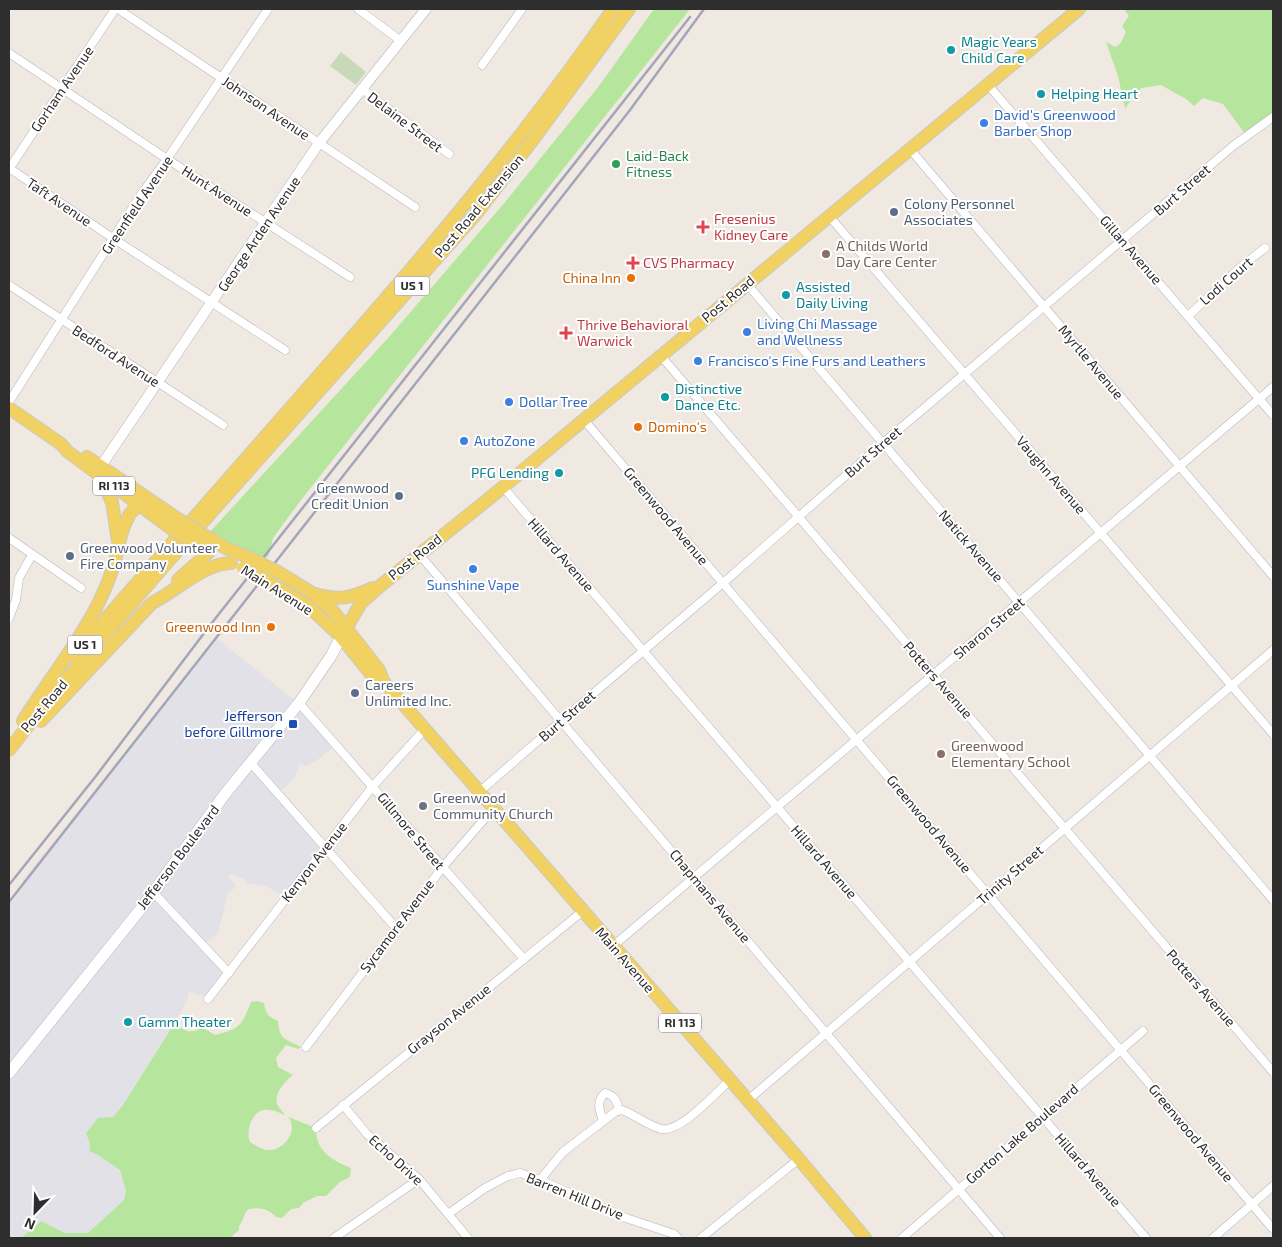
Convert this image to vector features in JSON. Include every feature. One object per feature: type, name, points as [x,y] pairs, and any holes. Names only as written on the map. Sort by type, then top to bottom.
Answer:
[{"type":"main road","name":"Post Road Extension","points":[[173,549],[449,225],[533,120],[613,9]]},
{"type":"main road","name":"Post Road Extension","points":[[173,549],[476,214],[629,9]]},
{"type":"main road","name":"Post Road","points":[[344,632],[362,603],[380,586],[584,420],[909,148],[1079,9]]},
{"type":"main road","name":"Main Avenue","points":[[9,408],[61,444],[67,451],[160,507],[174,523]]},
{"type":"main road","name":"Main Avenue","points":[[101,471],[140,506],[174,523],[241,563],[308,606],[344,632],[379,670],[384,682],[424,730],[748,1100],[865,1238]]},
{"type":"main road","points":[[101,471],[112,502],[118,541]]},
{"type":"main road","points":[[9,744],[39,694],[82,634],[97,606],[110,578],[115,562],[118,541],[130,514],[146,503],[160,507]]},
{"type":"main road","name":"Main Avenue","points":[[207,544],[226,548],[241,563],[278,572],[312,593],[333,611],[344,632]]},
{"type":"main road","points":[[9,750],[60,702],[207,544]]},
{"type":"main road","name":"Post Road","points":[[9,750],[173,549]]},
{"type":"main road","points":[[152,603],[169,595],[212,566],[222,563],[241,563]]},
{"type":"main road","points":[[312,593],[343,599],[380,586]]},
{"type":"main road","name":"Jefferson Boulevard","points":[[9,1072],[153,892],[250,762],[299,703],[344,632]]},
{"type":"street","name":"Johnson Avenue","points":[[117,9],[415,207]]},
{"type":"street","name":"Gorham Avenue","points":[[9,169],[117,9]]},
{"type":"street","name":"Greenfield Avenue","points":[[9,402],[142,193],[268,9]]},
{"type":"street","points":[[358,9],[400,41]]},
{"type":"street","name":"George Arden Avenue","points":[[101,471],[157,383],[319,143],[426,9]]},
{"type":"street","points":[[482,65],[522,9]]},
{"type":"street","name":"Hunt Avenue","points":[[9,53],[167,159],[350,277]]},
{"type":"street","name":"Gillan Avenue","points":[[988,85],[1273,415]]},
{"type":"street","name":"Delaine Street","points":[[362,90],[449,154]]},
{"type":"street","name":"Burt Street","points":[[479,792],[1044,306],[1234,146],[1273,118]]},
{"type":"street","name":"Myrtle Avenue","points":[[909,148],[1273,576]]},
{"type":"street","name":"Taft Avenue","points":[[9,169],[285,350]]},
{"type":"street","name":"Vaughn Avenue","points":[[829,216],[1273,734]]},
{"type":"street","name":"Lodi Court","points":[[1188,316],[1243,265],[1265,248]]},
{"type":"street","name":"Natick Avenue","points":[[747,284],[1273,900]]},
{"type":"street","name":"Bedford Avenue","points":[[9,285],[223,425]]},
{"type":"street","name":"Potters Avenue","points":[[661,356],[1273,1072]]},
{"type":"street","name":"Sharon Street","points":[[614,946],[1273,387]]},
{"type":"street","name":"Greenwood Avenue","points":[[584,420],[1273,1230]]},
{"type":"street","name":"Hillard Avenue","points":[[503,486],[1146,1238]]},
{"type":"street","points":[[9,538],[81,588]]},
{"type":"street","name":"Chapmans Avenue","points":[[419,554],[1000,1238]]},
{"type":"street","points":[[9,618],[16,600],[19,578],[32,555]]},
{"type":"street","name":"Trinity Street","points":[[748,1100],[1273,650]]},
{"type":"street","name":"Gillmore Street","points":[[299,703],[412,830],[442,868],[524,958]]},
{"type":"street","name":"Kenyon Avenue","points":[[208,999],[373,786],[424,730]]},
{"type":"street","points":[[250,762],[396,928]]},
{"type":"street","name":"Sycamore Avenue","points":[[306,1047],[442,868],[493,809]]},
{"type":"street","points":[[153,892],[229,973]]},
{"type":"street","name":"Grayson Avenue","points":[[316,1128],[583,911]]},
{"type":"street","name":"Gorton Lake Boulevard","points":[[902,1238],[1143,1031]]},
{"type":"street","points":[[540,1180],[563,1152],[603,1120],[618,1111],[622,1110],[630,1113],[646,1123],[662,1129],[670,1129],[681,1124],[730,1080]]},
{"type":"street","points":[[603,1120],[598,1105],[605,1093],[612,1095],[618,1102],[618,1111]]},
{"type":"street","name":"Echo Drive","points":[[344,1105],[367,1134],[419,1179],[468,1238]]},
{"type":"street","points":[[701,1238],[799,1159]]},
{"type":"street","name":"Barren Hill Drive","points":[[448,1214],[485,1188],[508,1176],[520,1173],[626,1218],[674,1234],[678,1238]]},
{"type":"street","points":[[339,1237],[419,1179]]},
{"type":"street","points":[[1213,1238],[1273,1186]]},
{"type":"shaded area","points":[[216,638],[296,701],[335,746],[307,766],[300,764],[293,780],[278,793],[321,844],[283,896],[266,886],[246,883],[245,880],[233,874],[228,876],[235,884],[233,890],[228,893],[218,933],[204,944],[226,969],[210,992],[203,996],[189,992],[186,1003],[123,1105],[90,1144],[89,1151],[120,1170],[126,1191],[124,1200],[88,1233],[65,1233],[41,1221],[21,1238],[9,1238],[9,905],[23,887],[23,880]]},
{"type":"green space","points":[[654,9],[690,9],[301,500],[273,538],[268,557],[252,555],[208,534],[389,337],[506,201],[599,86]]},
{"type":"green space","points":[[1124,9],[1273,9],[1273,118],[1246,135],[1223,104],[1203,98],[1194,106],[1186,99],[1161,85],[1141,88],[1125,108],[1118,76],[1106,42],[1115,47],[1120,44],[1126,32],[1122,26],[1129,16]]},
{"type":"green space","points":[[341,52],[366,72],[356,85],[330,66]]},
{"type":"green space","points":[[251,1002],[264,1003],[268,1015],[278,1021],[280,1032],[284,1038],[301,1047],[298,1049],[286,1045],[276,1058],[278,1067],[293,1075],[284,1084],[276,1100],[285,1115],[271,1110],[259,1112],[252,1120],[250,1126],[250,1142],[266,1150],[280,1147],[291,1133],[292,1127],[288,1117],[316,1128],[316,1136],[322,1149],[338,1162],[351,1168],[350,1177],[340,1182],[326,1196],[317,1196],[303,1203],[299,1208],[291,1209],[282,1218],[276,1217],[263,1209],[247,1210],[239,1230],[230,1238],[21,1238],[41,1221],[65,1233],[88,1233],[124,1200],[126,1191],[120,1170],[89,1151],[90,1144],[86,1133],[98,1118],[113,1117],[123,1105],[175,1022],[181,1028],[188,1031],[195,1031],[202,1027],[215,1035],[230,1031],[239,1025]]},
{"type":"railway","points":[[9,902],[630,110],[704,9]]},
{"type":"railway","points":[[9,885],[96,776],[211,624],[690,17]]},
{"type":"place","name":"Magic Years Child Care","points":[[951,50]]},
{"type":"place","name":"Helping Heart","points":[[1041,94]]},
{"type":"place","name":"David's Greenwood Barber Shop","points":[[984,123]]},
{"type":"place","name":"Laid-Back Fitness","points":[[616,164]]},
{"type":"place","name":"Colony Personnel Associates","points":[[894,212]]},
{"type":"place","name":"Fresenius Kidney Care","points":[[703,227]]},
{"type":"place","name":"A Childs World Day Care Center","points":[[826,254]]},
{"type":"place","name":"CVS Pharmacy","points":[[633,263]]},
{"type":"place","name":"China Inn","points":[[631,278]]},
{"type":"place","name":"Assisted Daily Living","points":[[786,295]]},
{"type":"place","name":"Living Chi Massage and Wellness","points":[[747,332]]},
{"type":"place","name":"Thrive Behavioral Warwick","points":[[566,333]]},
{"type":"place","name":"Francisco's Fine Furs and Leathers","points":[[698,361]]},
{"type":"place","name":"Distinctive Dance Etc.","points":[[665,397]]},
{"type":"place","name":"Dollar Tree","points":[[509,402]]},
{"type":"place","name":"Domino's","points":[[638,427]]},
{"type":"place","name":"AutoZone","points":[[464,441]]},
{"type":"place","name":"PFG Lending","points":[[559,473]]},
{"type":"place","name":"Greenwood Credit Union","points":[[399,496]]},
{"type":"place","name":"Greenwood Volunteer Fire Company","points":[[70,556]]},
{"type":"place","name":"Sunshine Vape","points":[[473,569]]},
{"type":"place","name":"Greenwood Inn","points":[[271,627]]},
{"type":"place","name":"Careers Unlimited Inc.","points":[[355,693]]},
{"type":"place","name":"Jefferson before Gillmore","points":[[293,724]]},
{"type":"place","name":"Greenwood Elementary School","points":[[941,754]]},
{"type":"place","name":"Greenwood Community Church","points":[[423,806]]},
{"type":"place","name":"Gamm Theater","points":[[128,1022]]}]
